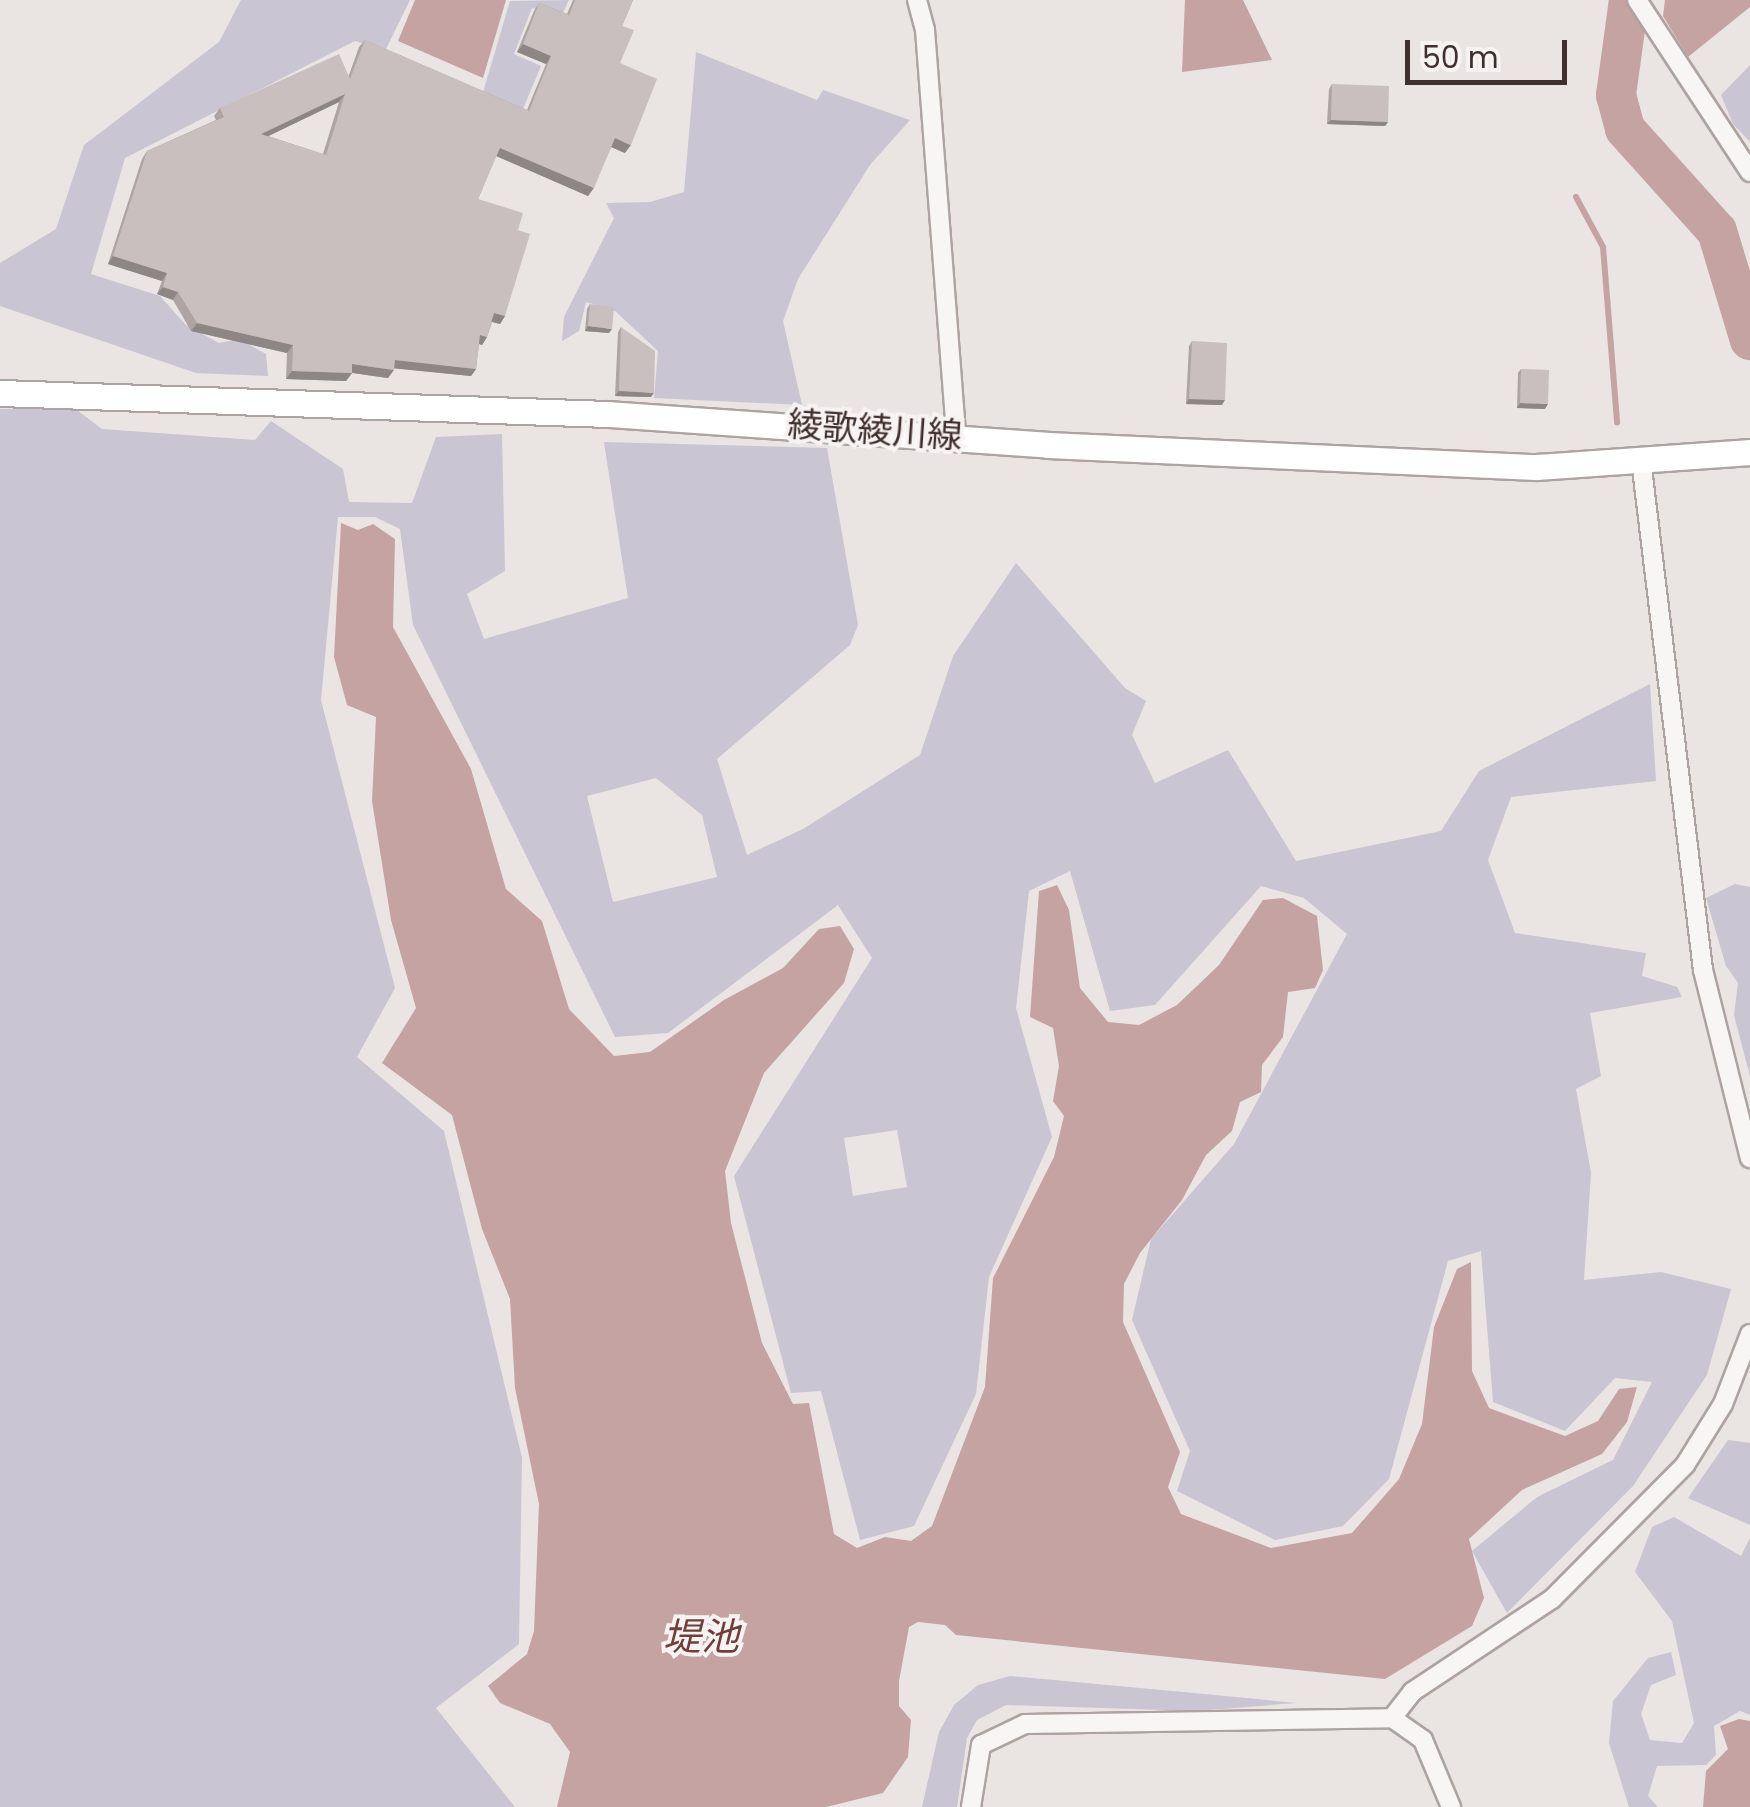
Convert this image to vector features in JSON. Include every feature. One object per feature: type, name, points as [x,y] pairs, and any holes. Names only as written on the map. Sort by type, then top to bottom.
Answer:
[{"type":"main road","name":"綾歌綾川線","points":[[0,393],[608,414],[956,434],[1048,445],[1536,467],[1750,452]]},
{"type":"street","points":[[918,0],[925,30],[956,434]]},
{"type":"street","points":[[1639,2],[1750,172]]},
{"type":"street","points":[[1641,460],[1703,970],[1750,1158]]},
{"type":"street","points":[[1392,1718],[1412,1692],[1552,1599],[1685,1465],[1723,1404],[1750,1334]]},
{"type":"street","points":[[971,1807],[981,1744],[1024,1724],[1392,1718],[1423,1740],[1452,1807]]},
{"type":"shaded area","points":[[241,0],[410,0],[385,51],[355,41],[125,158],[91,274],[160,296],[186,325],[219,343],[239,339],[266,354],[268,376],[196,373],[0,306],[0,263],[56,229],[84,145],[219,42]]},
{"type":"shaded area","points":[[569,0],[561,17],[532,8],[514,54],[541,66],[523,109],[483,92],[510,1]]},
{"type":"shaded area","points":[[696,52],[817,100],[823,90],[910,120],[870,165],[798,279],[783,321],[802,405],[654,398],[658,351],[615,311],[586,302],[579,331],[562,341],[564,317],[614,218],[606,203],[650,202],[684,192]]},
{"type":"shaded area","points":[[1750,65],[1750,142],[1733,124],[1721,95]]},
{"type":"shaded area","points":[[74,408],[102,429],[255,440],[271,421],[343,469],[349,502],[412,503],[436,437],[502,434],[505,571],[467,594],[484,639],[628,598],[604,442],[827,448],[858,625],[850,645],[717,759],[747,855],[803,829],[920,755],[953,656],[1016,563],[1125,688],[1146,701],[1132,735],[1155,783],[1228,750],[1296,861],[1441,831],[1479,771],[1650,684],[1656,781],[1511,797],[1488,860],[1515,933],[1646,953],[1642,976],[1677,987],[1682,997],[1590,1013],[1601,1076],[1576,1089],[1591,1173],[1584,1280],[1661,1272],[1731,1289],[1707,1375],[1633,1486],[1507,1613],[1472,1551],[1537,1497],[1613,1460],[1652,1382],[1615,1378],[1565,1431],[1493,1402],[1481,1251],[1448,1261],[1389,1479],[1343,1526],[1275,1540],[1177,1491],[1190,1451],[1132,1320],[1151,1239],[1234,1144],[1347,934],[1304,898],[1261,886],[1155,1005],[1110,1011],[1070,871],[1029,891],[1016,1008],[1052,1137],[989,1277],[976,1394],[914,1526],[860,1540],[821,1391],[791,1393],[734,1176],[872,958],[838,905],[668,1033],[615,1037],[413,625],[400,529],[375,517],[338,517],[321,700],[395,988],[357,1057],[444,1131],[522,1458],[519,1644],[436,1708],[515,1807],[0,1807],[0,409]],"holes":[[[656,778],[702,815],[717,877],[613,902],[587,796]],[[897,1130],[907,1187],[853,1196],[844,1138]]]},
{"type":"shaded area","points":[[1735,884],[1750,887],[1750,1076],[1734,1015],[1738,983],[1726,966],[1706,898]]},
{"type":"shaded area","points":[[1728,1440],[1750,1443],[1750,1525],[1688,1498]]},
{"type":"shaded area","points":[[1674,1517],[1741,1556],[1750,1538],[1750,1715],[1740,1711],[1714,1726],[1716,1755],[1706,1765],[1657,1766],[1648,1796],[1658,1807],[1629,1807],[1609,1743],[1613,1701],[1648,1658],[1671,1652],[1676,1675],[1651,1685],[1641,1714],[1650,1740],[1682,1743],[1694,1723],[1672,1621],[1635,1572],[1652,1527]]},
{"type":"shaded area","points":[[1010,1676],[1296,1703],[1197,1711],[1006,1705],[977,1720],[967,1738],[957,1807],[922,1807],[939,1732],[954,1705],[978,1685]]},
{"type":"water","points":[[415,0],[506,0],[483,78],[398,41]]},
{"type":"water","points":[[1185,0],[1243,0],[1272,60],[1182,72]]},
{"type":"water","points":[[1665,0],[1750,0],[1750,7],[1688,57],[1663,16]]},
{"type":"water","name":"堤池","points":[[341,523],[358,530],[373,524],[395,539],[393,627],[471,769],[506,889],[542,921],[569,1009],[614,1056],[650,1052],[724,1000],[783,968],[819,929],[840,926],[854,949],[844,983],[764,1073],[725,1171],[731,1223],[762,1343],[793,1404],[809,1403],[834,1534],[857,1548],[885,1537],[911,1541],[932,1526],[985,1387],[993,1278],[1054,1157],[1064,1116],[1053,1101],[1059,1066],[1053,1028],[1030,1017],[1039,891],[1057,885],[1069,910],[1080,988],[1108,1022],[1139,1025],[1177,1005],[1219,965],[1263,900],[1283,898],[1317,916],[1323,970],[1315,988],[1288,992],[1283,1037],[1262,1065],[1261,1092],[1240,1102],[1232,1131],[1206,1155],[1182,1200],[1140,1253],[1124,1284],[1123,1322],[1180,1452],[1168,1487],[1181,1514],[1271,1548],[1352,1533],[1399,1479],[1422,1424],[1434,1327],[1457,1269],[1471,1262],[1472,1371],[1489,1408],[1565,1436],[1598,1421],[1619,1389],[1637,1387],[1627,1422],[1602,1454],[1522,1490],[1469,1539],[1484,1598],[1472,1626],[1385,1679],[956,1635],[945,1625],[918,1622],[909,1627],[899,1681],[899,1706],[911,1720],[908,1757],[883,1793],[826,1807],[557,1807],[570,1752],[550,1724],[500,1703],[488,1686],[527,1654],[534,1631],[539,1504],[515,1388],[510,1299],[482,1229],[452,1115],[382,1063],[416,1008],[391,920],[372,801],[376,717],[347,705],[334,657]]},
{"type":"water","points":[[1739,1719],[1750,1721],[1750,1807],[1703,1807],[1706,1771],[1728,1749],[1720,1726]]},
{"type":"building","points":[[575,0],[633,0],[622,26],[634,30],[620,63],[657,79],[631,145],[615,138],[594,188],[500,148],[478,199],[523,213],[518,230],[530,234],[505,316],[494,313],[487,337],[480,335],[476,369],[395,360],[394,370],[352,364],[352,373],[292,371],[293,345],[197,323],[178,292],[163,287],[167,273],[113,256],[147,151],[224,117],[220,108],[339,54],[350,79],[365,40],[529,111],[551,56],[523,44],[539,3],[569,15]],"holes":[[[345,94],[326,155],[261,134]]]},
{"type":"building","points":[[1332,84],[1389,86],[1388,122],[1331,120]]},
{"type":"building","points":[[590,304],[614,307],[612,329],[588,326]]},
{"type":"building","points":[[621,327],[655,351],[654,393],[619,391]]},
{"type":"building","points":[[1192,341],[1227,343],[1225,400],[1189,399]]},
{"type":"building","points":[[1521,369],[1549,370],[1548,404],[1520,403]]},
{"type":"waterway","points":[[1629,0],[1616,95],[1625,129],[1717,231],[1750,340]]},
{"type":"waterway","points":[[1576,197],[1603,247],[1617,422]]}]
